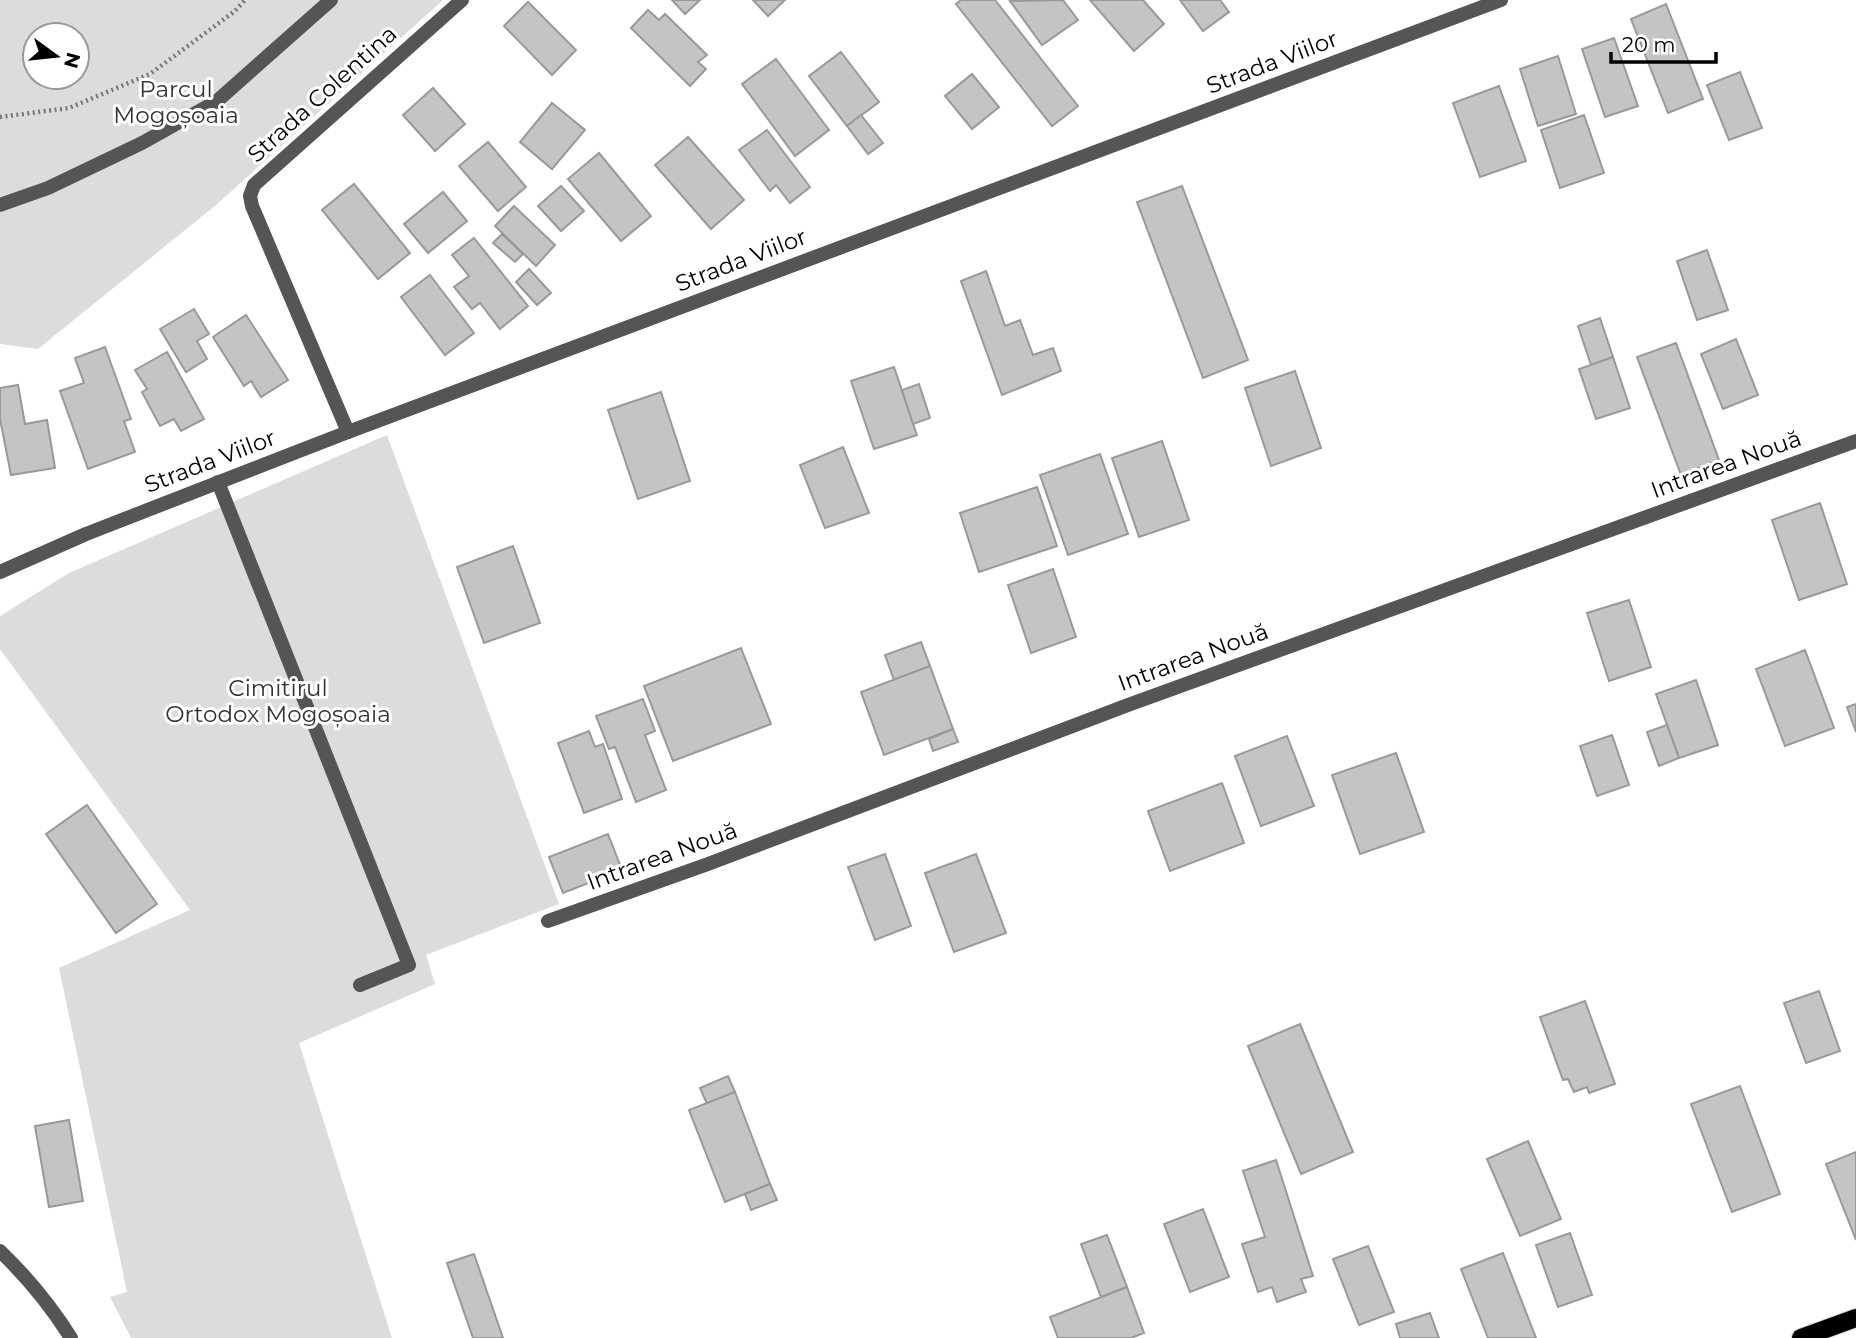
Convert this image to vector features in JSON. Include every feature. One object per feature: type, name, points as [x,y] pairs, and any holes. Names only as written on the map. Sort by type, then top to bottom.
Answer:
[{"type":"main road","points":[[1801,1338],[1856,1318]]},
{"type":"street","points":[[0,205],[48,188],[130,149],[217,101],[331,0]]},
{"type":"street","name":"Strada Colentina","points":[[348,432],[250,196],[254,185],[462,0]]},
{"type":"street","name":"Strada Viilor","points":[[0,572],[86,534],[348,432],[1502,0]]},
{"type":"street","name":"Intrarea Nouă","points":[[548,921],[708,864],[1128,705],[1856,441]]},
{"type":"street","points":[[218,482],[409,965],[360,985]]},
{"type":"street","points":[[0,1251],[19,1269],[71,1338]]},
{"type":"path","points":[[0,117],[69,108],[150,74],[235,11],[245,0]]},
{"type":"green space","name":"Parcul Mogoșoaia","points":[[0,0],[443,0],[216,205],[38,349],[0,344]]},
{"type":"green space","name":"Cimitirul Ortodox Mogoșoaia","points":[[387,435],[559,904],[426,955],[435,984],[299,1043],[392,1338],[131,1338],[110,1297],[127,1292],[59,968],[190,910],[0,649],[0,616],[69,573]]},
{"type":"building","points":[[672,0],[700,0],[685,14]]},
{"type":"building","points":[[753,0],[785,0],[768,16]]},
{"type":"building","points":[[961,0],[995,0],[1078,106],[1052,126],[956,4]]},
{"type":"building","points":[[1063,0],[1078,20],[1042,45],[1010,1]]},
{"type":"building","points":[[1090,0],[1143,0],[1164,24],[1134,51]]},
{"type":"building","points":[[1180,0],[1220,0],[1229,12],[1203,31]]},
{"type":"building","points":[[528,2],[576,50],[552,75],[504,26]]},
{"type":"building","points":[[1666,4],[1703,99],[1668,113],[1631,19]]},
{"type":"building","points":[[648,10],[659,20],[665,14],[707,55],[698,62],[706,69],[690,86],[631,28]]},
{"type":"building","points":[[1614,38],[1638,106],[1605,117],[1582,49]]},
{"type":"building","points":[[841,52],[879,102],[847,126],[809,76]]},
{"type":"building","points":[[1558,56],[1576,114],[1538,126],[1520,69]]},
{"type":"building","points":[[776,59],[829,130],[795,156],[742,84]]},
{"type":"building","points":[[1740,72],[1762,128],[1729,140],[1707,85]]},
{"type":"building","points":[[972,74],[999,107],[972,129],[945,96]]},
{"type":"building","points":[[1499,86],[1526,161],[1480,177],[1453,103]]},
{"type":"building","points":[[433,88],[465,124],[435,151],[403,115]]},
{"type":"building","points":[[552,103],[585,130],[552,169],[520,142]]},
{"type":"building","points":[[861,115],[883,143],[868,154],[847,126]]},
{"type":"building","points":[[1584,115],[1604,173],[1560,188],[1541,130]]},
{"type":"building","points":[[767,130],[810,187],[790,203],[776,185],[770,191],[739,150]]},
{"type":"building","points":[[688,137],[744,200],[711,229],[655,165]]},
{"type":"building","points":[[488,142],[526,187],[498,211],[459,166]]},
{"type":"building","points":[[599,153],[651,216],[621,241],[568,179]]},
{"type":"building","points":[[354,184],[410,253],[378,279],[322,210]]},
{"type":"building","points":[[561,186],[584,211],[561,231],[538,206]]},
{"type":"building","points":[[1182,186],[1248,360],[1203,378],[1137,202]]},
{"type":"building","points":[[443,192],[467,221],[428,253],[404,224]]},
{"type":"building","points":[[514,206],[555,245],[536,266],[495,226]]},
{"type":"building","points":[[502,234],[523,254],[515,262],[493,243]]},
{"type":"building","points":[[474,238],[528,306],[500,329],[480,303],[472,309],[454,287],[469,276],[452,255]]},
{"type":"building","points":[[1707,250],[1728,310],[1697,320],[1677,261]]},
{"type":"building","points":[[529,269],[551,293],[537,305],[516,282]]},
{"type":"building","points":[[986,271],[1005,326],[1020,320],[1033,355],[1053,348],[1061,371],[1002,395],[961,281]]},
{"type":"building","points":[[430,275],[474,333],[445,355],[401,297]]},
{"type":"building","points":[[194,309],[209,334],[197,341],[207,359],[186,372],[160,329]]},
{"type":"building","points":[[246,315],[288,380],[261,397],[251,381],[244,386],[213,337]]},
{"type":"building","points":[[1600,318],[1613,357],[1591,365],[1578,326]]},
{"type":"building","points":[[1736,339],[1758,395],[1723,409],[1701,354]]},
{"type":"building","points":[[1676,343],[1719,460],[1681,475],[1637,357]]},
{"type":"building","points":[[105,347],[131,419],[124,421],[135,452],[88,469],[60,391],[84,383],[75,358]]},
{"type":"building","points":[[167,352],[204,419],[181,431],[174,419],[160,426],[142,392],[147,389],[135,370]]},
{"type":"building","points":[[1613,357],[1630,408],[1596,419],[1579,369]]},
{"type":"building","points":[[894,367],[917,435],[874,449],[851,381]]},
{"type":"building","points":[[1295,371],[1321,448],[1271,466],[1245,388]]},
{"type":"building","points":[[919,384],[930,418],[913,424],[902,390]]},
{"type":"building","points":[[18,385],[25,424],[47,420],[55,468],[11,475],[0,419],[0,388]]},
{"type":"building","points":[[661,392],[690,481],[638,499],[608,410]]},
{"type":"building","points":[[1162,441],[1189,520],[1139,537],[1112,458]]},
{"type":"building","points":[[843,447],[869,513],[825,528],[800,465]]},
{"type":"building","points":[[1100,454],[1128,534],[1068,555],[1040,475]]},
{"type":"building","points":[[1037,487],[1057,546],[979,572],[960,513]]},
{"type":"building","points":[[1820,503],[1847,584],[1799,600],[1772,520]]},
{"type":"building","points":[[513,546],[540,623],[484,643],[457,567]]},
{"type":"building","points":[[1053,569],[1076,637],[1031,653],[1008,585]]},
{"type":"building","points":[[1629,600],[1651,667],[1609,681],[1587,613]]},
{"type":"building","points":[[921,642],[930,666],[894,680],[885,655]]},
{"type":"building","points":[[741,648],[771,724],[673,761],[644,686]]},
{"type":"building","points":[[1805,650],[1834,728],[1785,746],[1756,669]]},
{"type":"building","points":[[930,666],[953,729],[884,755],[861,692]]},
{"type":"building","points":[[1696,680],[1718,745],[1679,758],[1656,694]]},
{"type":"building","points":[[643,699],[655,731],[645,735],[666,790],[636,802],[615,747],[609,749],[596,716]]},
{"type":"building","points":[[1856,704],[1856,732],[1847,707]]},
{"type":"building","points":[[1667,725],[1679,758],[1659,766],[1647,732]]},
{"type":"building","points":[[953,729],[958,742],[933,751],[929,739]]},
{"type":"building","points":[[589,731],[595,747],[603,744],[622,799],[584,813],[558,743]]},
{"type":"building","points":[[1612,735],[1629,785],[1597,796],[1580,746]]},
{"type":"building","points":[[1287,736],[1314,806],[1261,826],[1235,756]]},
{"type":"building","points":[[1396,753],[1424,832],[1360,854],[1332,775]]},
{"type":"building","points":[[1222,783],[1244,843],[1170,871],[1148,811]]},
{"type":"building","points":[[87,805],[157,904],[116,933],[46,834]]},
{"type":"building","points":[[608,834],[622,870],[563,893],[549,857]]},
{"type":"building","points":[[885,854],[911,926],[875,940],[848,867]]},
{"type":"building","points":[[976,854],[1006,933],[954,952],[925,873]]},
{"type":"building","points":[[1819,991],[1840,1051],[1806,1063],[1784,1003]]},
{"type":"building","points":[[1585,1001],[1615,1084],[1589,1093],[1587,1087],[1574,1092],[1568,1079],[1563,1080],[1540,1017]]},
{"type":"building","points":[[1300,1024],[1353,1152],[1301,1174],[1248,1046]]},
{"type":"building","points":[[728,1076],[735,1092],[707,1104],[700,1088]]},
{"type":"building","points":[[1740,1086],[1780,1194],[1732,1212],[1691,1104]]},
{"type":"building","points":[[735,1092],[770,1184],[725,1202],[689,1110]]},
{"type":"building","points":[[69,1120],[83,1201],[49,1207],[35,1126]]},
{"type":"building","points":[[1528,1141],[1561,1219],[1520,1236],[1487,1159]]},
{"type":"building","points":[[1856,1152],[1856,1240],[1826,1164]]},
{"type":"building","points":[[1276,1160],[1313,1276],[1301,1279],[1306,1292],[1277,1302],[1272,1287],[1258,1292],[1242,1244],[1265,1237],[1243,1171]]},
{"type":"building","points":[[770,1184],[777,1200],[751,1210],[745,1194]]},
{"type":"building","points":[[1203,1209],[1229,1277],[1190,1292],[1164,1224]]},
{"type":"building","points":[[1570,1233],[1592,1295],[1558,1307],[1536,1245]]},
{"type":"building","points":[[1107,1235],[1127,1287],[1101,1297],[1081,1244]]},
{"type":"building","points":[[1368,1246],[1394,1312],[1359,1325],[1333,1259]]},
{"type":"building","points":[[1503,1253],[1536,1338],[1488,1338],[1461,1269]]},
{"type":"building","points":[[474,1254],[503,1338],[473,1338],[447,1263]]},
{"type":"building","points":[[1127,1287],[1144,1333],[1131,1338],[1058,1338],[1050,1317]]},
{"type":"building","points":[[1430,1313],[1439,1338],[1400,1338],[1396,1324]]}]
